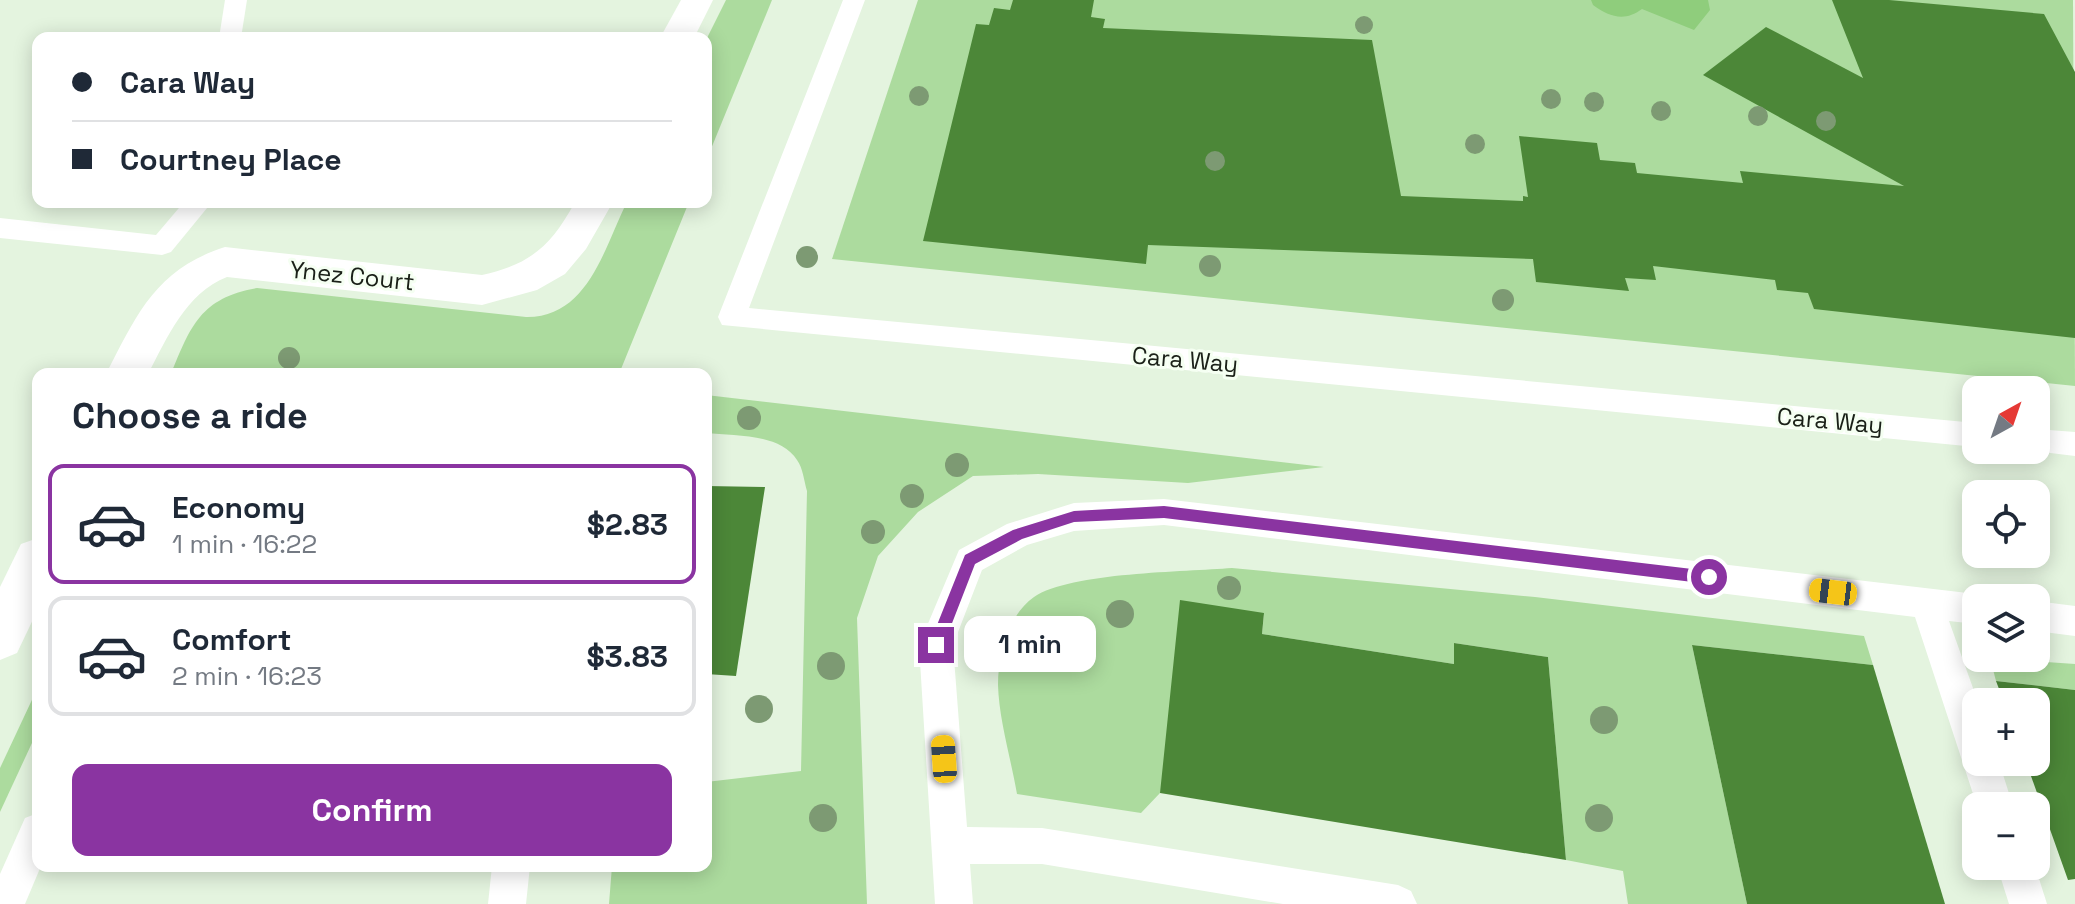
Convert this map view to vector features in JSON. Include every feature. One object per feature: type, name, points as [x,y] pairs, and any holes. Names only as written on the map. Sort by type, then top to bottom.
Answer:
[{"type":"street","points":[[680,32],[697,0]]},
{"type":"street","name":"Ynez Court","points":[[130,368],[166,305],[186,282],[210,266],[225,262],[482,290],[521,282],[545,269],[567,251],[591,208]]},
{"type":"street","points":[[0,637],[32,571]]},
{"type":"lane","points":[[231,32],[236,0]]},
{"type":"lane","name":"Cara Way","points":[[854,0],[732,317],[1962,434]]},
{"type":"lane","points":[[0,228],[162,245],[194,208]]},
{"type":"lane","points":[[2050,442],[2075,444]]},
{"type":"lane","points":[[954,904],[936,645],[970,560],[1018,534],[1074,517],[1164,512],[1962,608]]},
{"type":"lane","points":[[1927,604],[1962,707]]},
{"type":"lane","points":[[2050,618],[2075,621]]},
{"type":"lane","points":[[6,904],[32,845]]},
{"type":"lane","points":[[950,845],[1042,846],[1398,904]]},
{"type":"lane","points":[[507,904],[510,872]]},
{"type":"lane","points":[[2020,880],[2028,904]]},
{"type":"shaded area","points":[[726,0],[772,0],[712,146],[712,32]]},
{"type":"shaded area","points":[[918,0],[2073,0],[2075,386],[2050,383],[2050,376],[1977,376],[832,259]]},
{"type":"shaded area","points":[[1591,0],[1708,0],[1710,10],[1694,30],[1642,9],[1629,16],[1611,15],[1593,5]]},
{"type":"shaded area","points":[[624,208],[687,208],[621,368],[174,368],[200,316],[223,299],[257,288],[526,317],[547,314],[565,306],[579,293],[601,259]]},
{"type":"shaded area","points":[[712,396],[1324,467],[1188,483],[1038,474],[973,476],[918,512],[878,556],[857,618],[867,904],[609,904],[612,872],[712,872],[712,781],[801,771],[807,491],[801,467],[789,451],[768,440],[712,434]]},
{"type":"shaded area","points":[[1232,568],[1535,597],[1864,636],[1873,665],[1692,645],[1747,904],[1628,904],[1623,871],[1566,860],[1548,657],[1454,643],[1454,664],[1262,634],[1264,614],[1160,793],[1141,813],[1017,794],[1001,712],[998,673],[1006,636],[1025,605],[1051,589],[1074,582]]},
{"type":"shaded area","points":[[2050,662],[2075,664],[2075,690],[1996,681],[1994,672],[2050,672]]},
{"type":"shaded area","points":[[32,700],[32,743],[0,812],[0,768]]},
{"type":"building","points":[[1013,0],[1094,0],[1091,17],[1105,19],[1103,28],[1372,40],[1401,196],[1523,201],[1523,196],[1528,197],[1519,136],[1597,143],[1600,160],[1635,163],[1637,173],[1743,183],[1740,171],[1904,186],[1703,75],[1766,27],[1863,78],[1832,0],[1889,0],[2044,14],[2075,72],[2075,338],[1814,309],[1808,293],[1777,290],[1775,280],[1653,266],[1656,280],[1625,278],[1629,291],[1536,282],[1533,259],[1148,245],[1146,264],[923,241],[976,24],[989,25],[994,8],[1010,10]]},
{"type":"building","points":[[712,486],[765,487],[736,676],[712,674]]},
{"type":"building","points":[[1180,600],[1264,613],[1262,634],[1454,664],[1454,643],[1548,657],[1566,860],[1160,793]]},
{"type":"building","points":[[1692,645],[1873,665],[1945,904],[1747,904]]},
{"type":"building","points":[[1996,681],[2075,690],[2075,879],[2068,880],[2050,829],[2050,792],[2037,792],[2031,776],[2050,776],[2050,688],[1999,688]]},
{"type":"route","points":[[936,645],[970,560],[1018,534],[1074,517],[1164,512],[1709,577]]}]
